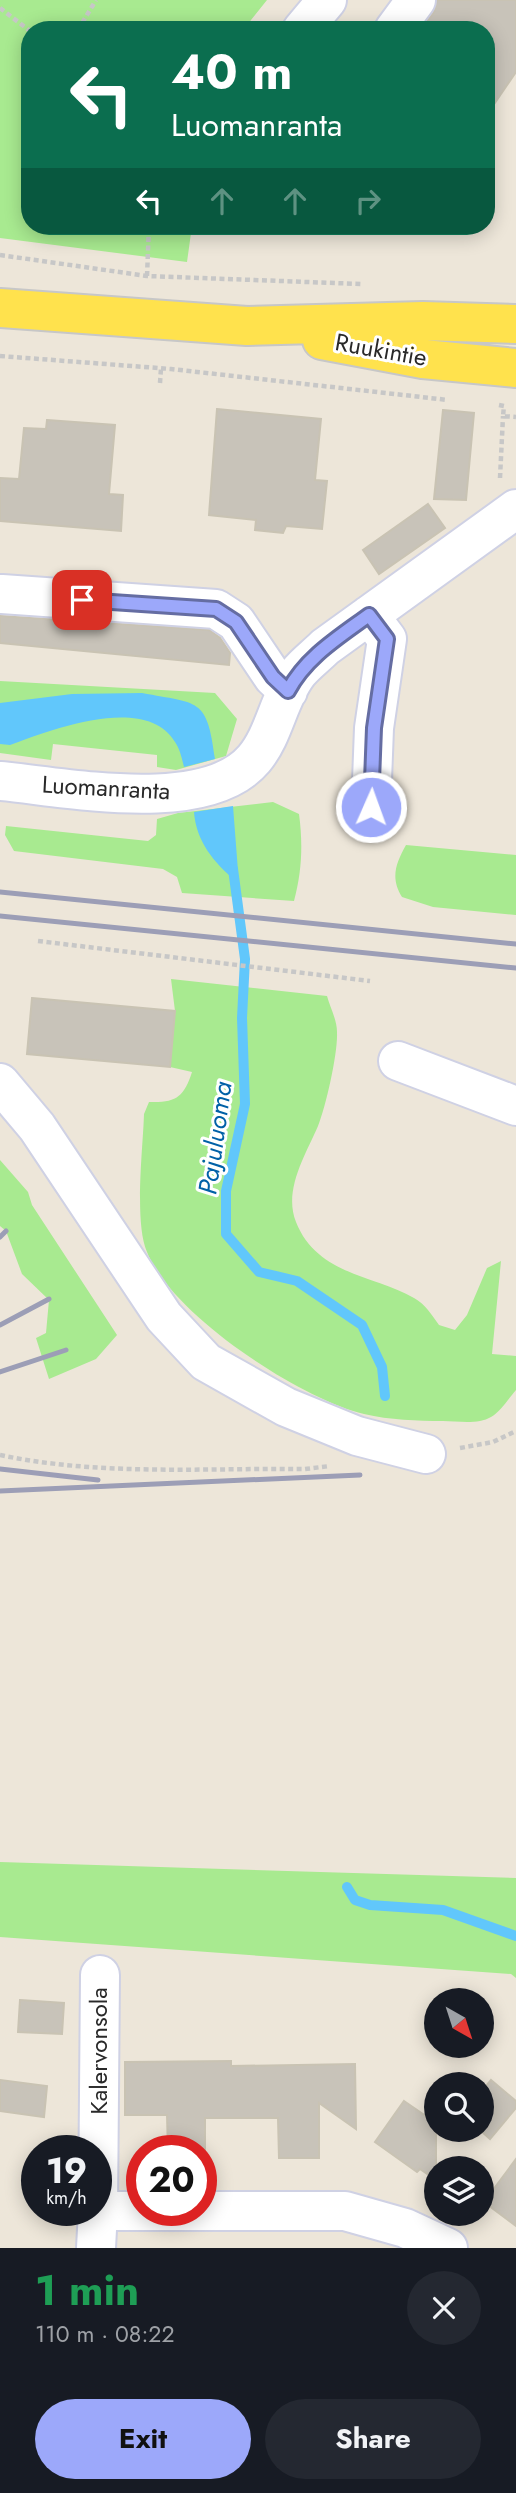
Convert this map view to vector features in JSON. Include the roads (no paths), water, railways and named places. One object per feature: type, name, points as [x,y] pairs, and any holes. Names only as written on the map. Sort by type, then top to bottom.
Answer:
[{"type":"main road","name":"Ruukintie","points":[[0,308],[247,326],[423,321],[516,324]]},
{"type":"main road","name":"Ruukintie","points":[[247,326],[423,359],[516,368]]},
{"type":"street","points":[[310,21],[327,0]]},
{"type":"street","points":[[401,21],[416,0]]},
{"type":"street","name":"Luomanranta","points":[[0,781],[153,796],[182,792],[227,779],[252,762],[268,740],[298,674],[325,647],[516,509]]},
{"type":"street","points":[[2,594],[216,609],[236,622],[273,677],[288,691]]},
{"type":"street","points":[[369,615],[387,639],[374,728],[371,807]]},
{"type":"street","points":[[398,1060],[516,1106]]},
{"type":"street","points":[[0,1083],[37,1127],[164,1317],[206,1362],[286,1408],[357,1436],[426,1454]]},
{"type":"street","name":"Kalervonsola","points":[[100,1975],[97,2230],[345,2211],[405,2228],[447,2248]]},
{"type":"water","points":[[142,693],[188,702],[197,707],[208,724],[215,759],[184,767],[177,745],[161,727],[143,720],[121,717],[72,725],[10,745],[0,744],[0,703],[72,694]]},
{"type":"water","points":[[233,806],[238,871],[236,881],[220,867],[202,842],[194,812]]},
{"type":"waterway","name":"Pajuluoma","points":[[233,869],[245,959],[242,1018],[245,1104],[226,1191],[226,1234],[259,1272],[297,1281],[362,1325],[382,1367],[385,1396]]},
{"type":"waterway","name":"Pajuluoma","points":[[347,1887],[355,1900],[370,1905],[443,1910],[516,1936]]},
{"type":"railway","points":[[0,892],[516,944]]},
{"type":"railway","points":[[0,916],[516,968]]},
{"type":"railway","points":[[0,1237],[6,1231]]},
{"type":"railway","points":[[0,1325],[49,1299]]},
{"type":"railway","points":[[0,1372],[66,1350]]},
{"type":"railway","points":[[0,1469],[98,1480]]},
{"type":"railway","points":[[0,1491],[360,1475]]}]
